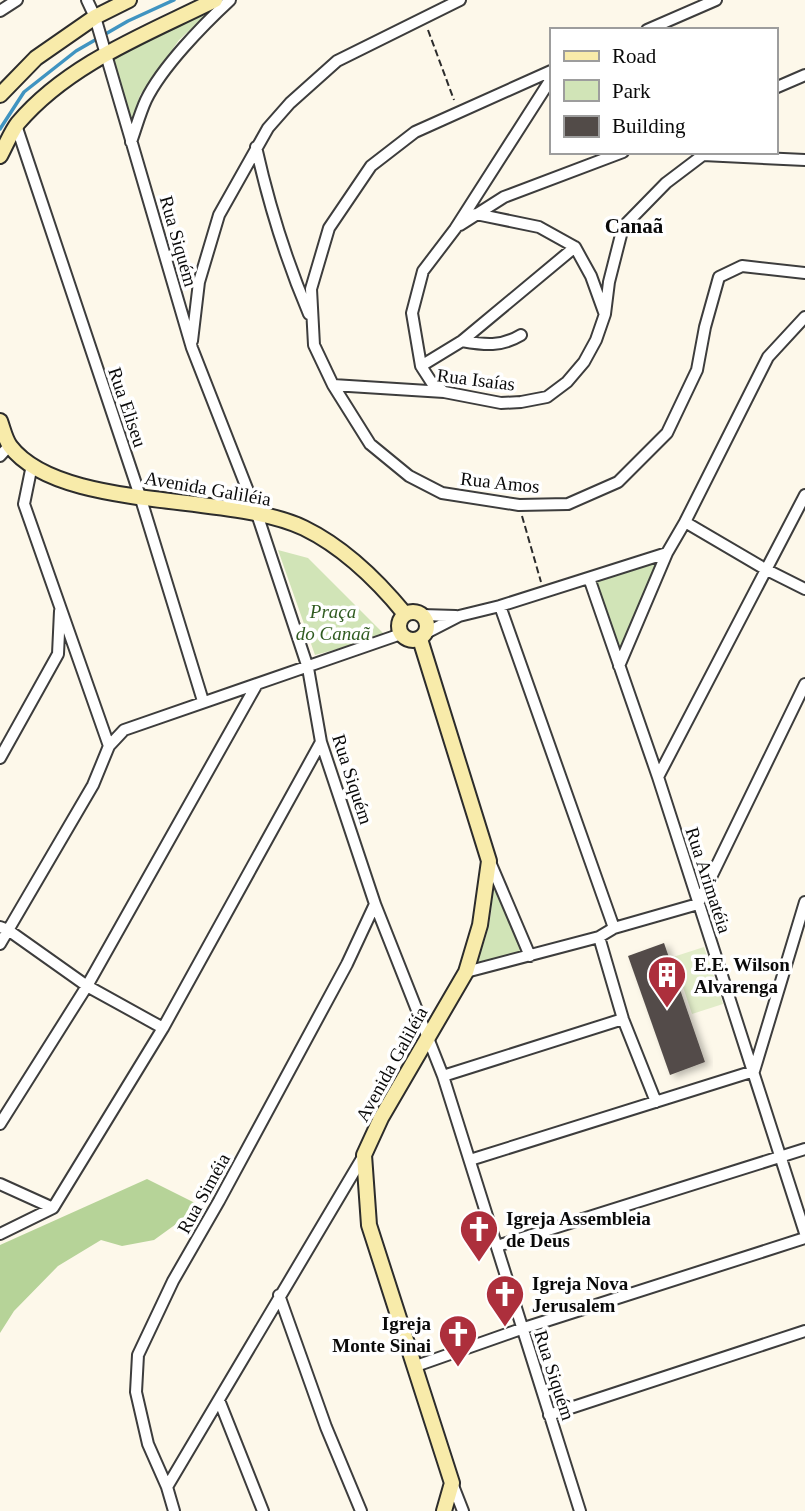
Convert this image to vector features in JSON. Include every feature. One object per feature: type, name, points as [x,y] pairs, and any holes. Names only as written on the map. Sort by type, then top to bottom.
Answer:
[{"type":"main road","points":[[0,95],[36,58],[129,0]]},
{"type":"main road","points":[[0,156],[16,125],[46,94],[104,49],[215,0]]},
{"type":"main road","name":"Avenida Galiléia","points":[[0,421],[5,451],[81,487],[257,514],[304,528],[342,553],[385,591],[405,614]]},
{"type":"main road","points":[[414,612],[422,615],[427,623],[423,636],[409,641],[401,634],[399,623],[405,614],[414,612]]},
{"type":"main road","name":"Avenida Galiléia","points":[[423,636],[489,861],[480,925],[466,972],[381,1118],[364,1155],[369,1224],[452,1483]]},
{"type":"main road","points":[[444,1511],[452,1483]]},
{"type":"street","points":[[0,11],[17,0]]},
{"type":"street","points":[[88,0],[96,21]]},
{"type":"street","points":[[131,142],[146,100],[173,62],[213,15],[230,0]]},
{"type":"street","points":[[192,348],[199,282],[219,215],[268,128],[290,103],[337,61],[423,16],[460,0]]},
{"type":"street","points":[[652,28],[716,0]]},
{"type":"street","name":"Rua Siquém","points":[[96,21],[192,348],[257,514],[308,668],[321,741],[375,904],[443,1076],[579,1511]]},
{"type":"street","name":"Rua Amos","points":[[550,71],[415,132],[371,166],[328,228],[311,289],[314,345],[333,384],[370,444],[409,476],[442,493],[519,505],[568,503],[618,482],[667,433],[697,370],[719,276],[742,266],[805,273]]},
{"type":"street","points":[[777,87],[805,75]]},
{"type":"street","points":[[444,392],[432,383],[421,366],[412,313],[423,271],[454,229],[550,81]]},
{"type":"street","name":"Rua Eliseu","points":[[16,125],[140,496],[203,701]]},
{"type":"street","name":"Rua Amos","points":[[256,147],[270,208],[290,269],[312,322]]},
{"type":"street","points":[[454,229],[504,197],[618,154]]},
{"type":"street","name":"Rua Isaías","points":[[333,384],[444,392],[501,403],[547,397],[567,382],[584,362],[596,340],[605,314],[609,282],[623,227],[666,183],[701,154]]},
{"type":"street","name":"Rua Isaías","points":[[717,154],[805,160]]},
{"type":"street","points":[[476,214],[539,227],[575,247],[592,276],[605,314]]},
{"type":"street","points":[[421,366],[462,341],[575,247]]},
{"type":"street","points":[[619,666],[667,553],[768,357],[805,317]]},
{"type":"street","points":[[462,341],[488,346],[507,344],[521,335]]},
{"type":"street","points":[[32,465],[24,504],[109,746]]},
{"type":"street","points":[[658,776],[805,495]]},
{"type":"street","points":[[685,522],[805,589]]},
{"type":"street","points":[[422,615],[459,616],[500,606],[667,553]]},
{"type":"street","name":"Rua Arimatéia","points":[[589,578],[658,776],[805,1235]]},
{"type":"street","points":[[0,758],[58,654],[60,605]]},
{"type":"street","points":[[500,606],[614,928]]},
{"type":"street","points":[[423,636],[459,616]]},
{"type":"street","points":[[0,944],[4,928],[93,785],[109,746],[124,730],[401,634]]},
{"type":"street","points":[[0,1124],[87,986],[257,684]]},
{"type":"street","points":[[466,972],[599,937],[614,928],[698,904],[805,684]]},
{"type":"street","points":[[0,1234],[53,1208],[163,1028],[321,741]]},
{"type":"street","points":[[489,861],[530,956]]},
{"type":"street","points":[[470,1160],[754,1071],[805,902]]},
{"type":"street","name":"Rua Siméia","points":[[174,1511],[167,1487],[148,1444],[136,1392],[138,1354],[173,1280],[315,1023],[375,904]]},
{"type":"street","points":[[4,928],[87,986],[163,1028]]},
{"type":"street","points":[[599,937],[623,1019],[656,1102]]},
{"type":"street","points":[[443,1076],[623,1019]]},
{"type":"street","points":[[497,1246],[805,1149]]},
{"type":"street","points":[[167,1487],[364,1155]]},
{"type":"street","points":[[0,1184],[53,1208]]},
{"type":"street","points":[[416,1366],[805,1235]]},
{"type":"street","points":[[279,1295],[326,1427],[361,1511]]},
{"type":"street","points":[[550,1415],[805,1331]]},
{"type":"street","points":[[219,1401],[263,1511]]},
{"type":"street","points":[[452,1483],[463,1511]]},
{"type":"path","points":[[423,16],[458,111]]},
{"type":"path","points":[[519,505],[544,593]]},
{"type":"green space","points":[[222,0],[179,40],[140,95],[130,127],[111,57]]},
{"type":"green space","name":"Praça do Canaã","points":[[278,550],[308,558],[386,636],[315,655]]},
{"type":"green space","points":[[660,560],[619,656],[593,580]]},
{"type":"green space","points":[[493,875],[523,956],[473,967],[489,923]]},
{"type":"green space","points":[[704,947],[723,1004],[692,1014],[673,957]]},
{"type":"green space","points":[[147,1179],[201,1206],[154,1240],[122,1246],[101,1240],[58,1266],[14,1311],[0,1333],[0,1245]]},
{"type":"building","name":"E.E. Wilson Alvarenga","points":[[664,943],[705,1062],[670,1075],[628,956]]},
{"type":"waterway","points":[[0,129],[24,92],[76,51],[128,21],[174,0]]},
{"type":"place","name":"E.E. Wilson Alvarenga","points":[[667,1009]]},
{"type":"place","name":"Igreja Assembleia de Deus","points":[[479,1263]]},
{"type":"place","name":"Igreja Nova Jerusalem","points":[[505,1328]]},
{"type":"place","name":"Igreja Monte Sinai","points":[[458,1368]]},
{"type":"district","name":"Canaã","points":[[634,226]]}]
